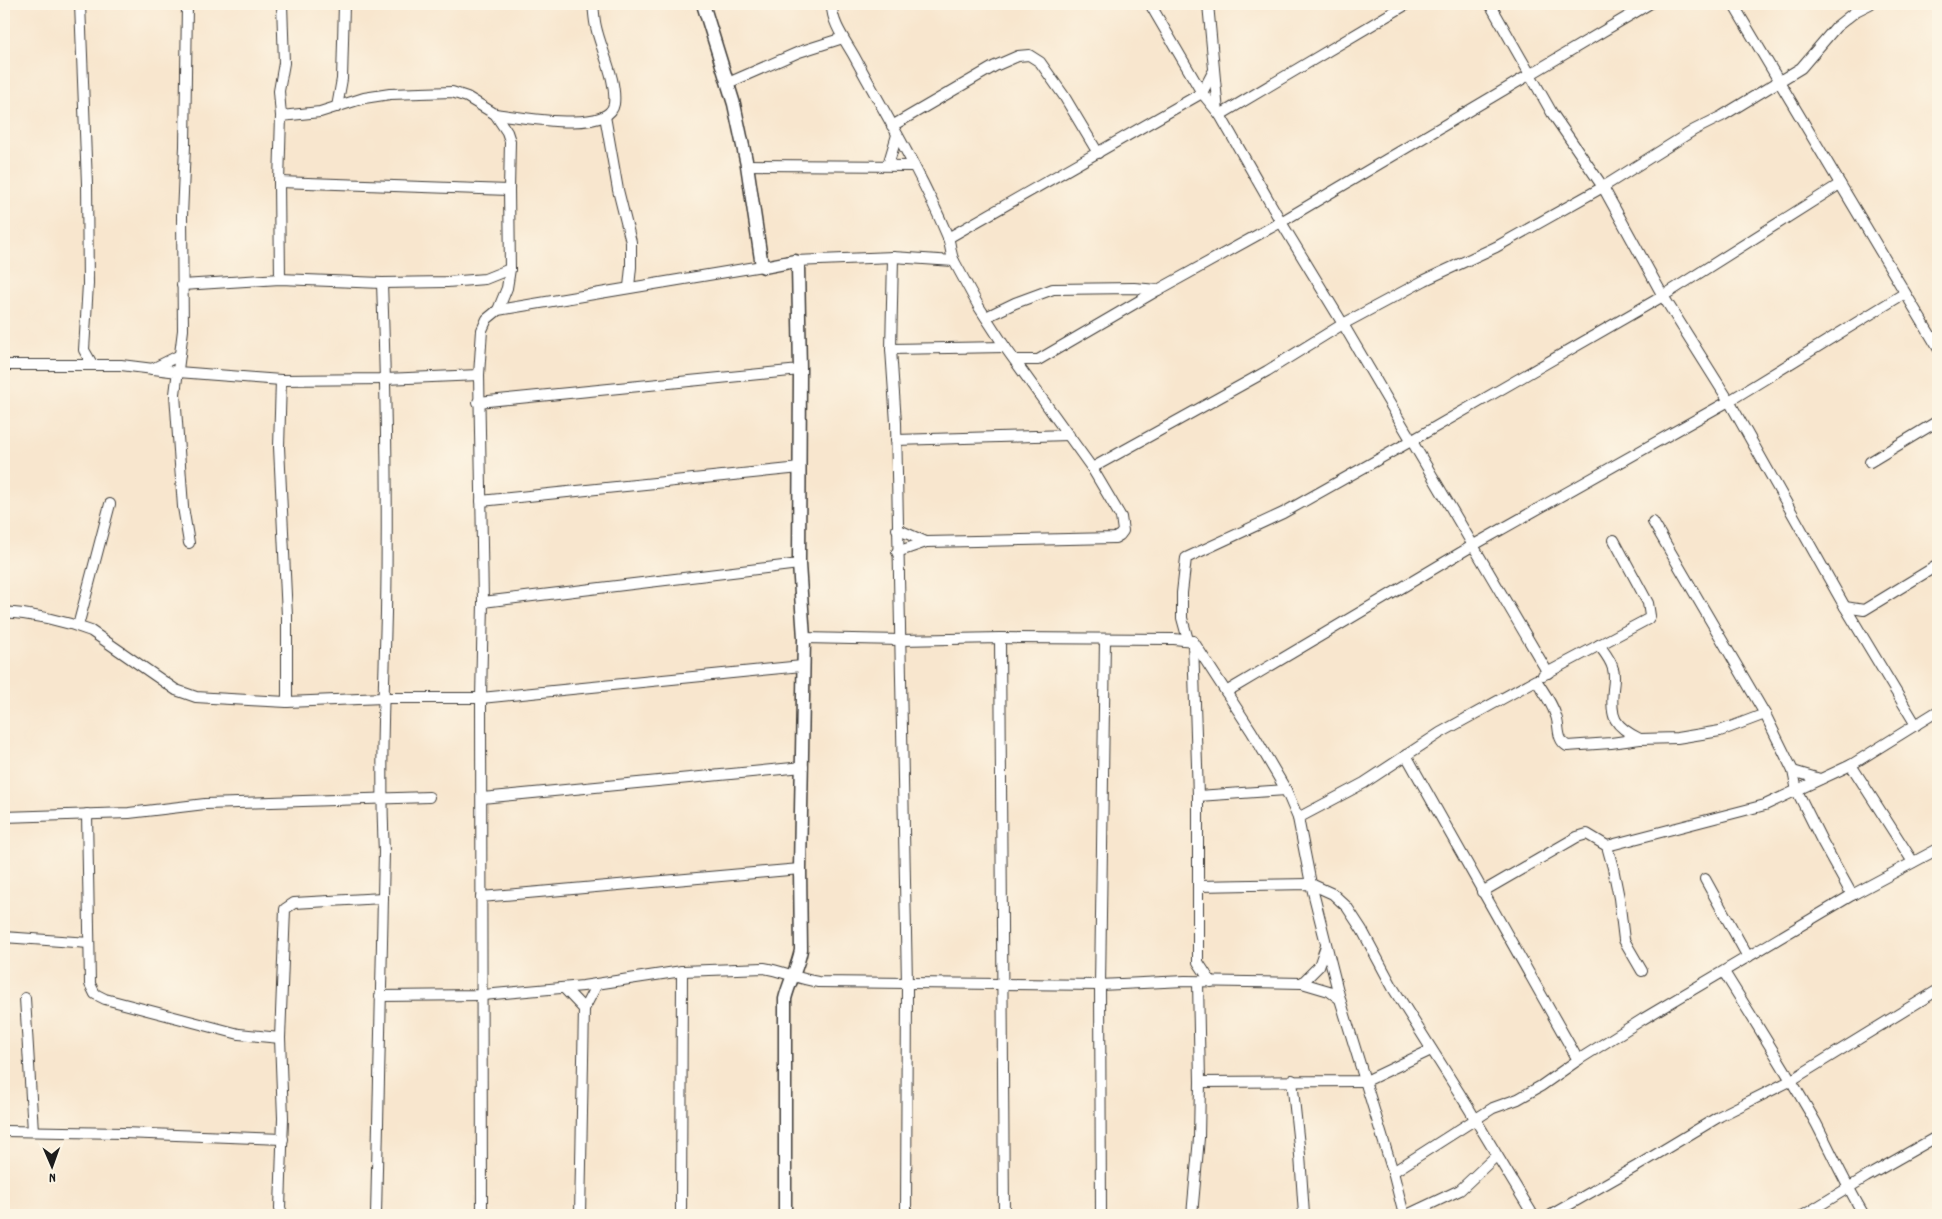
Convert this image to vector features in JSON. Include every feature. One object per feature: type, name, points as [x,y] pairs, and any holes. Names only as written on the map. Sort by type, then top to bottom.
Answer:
[{"type":"street","points":[[74,365],[84,350],[88,284],[87,193],[80,4]]},
{"type":"street","points":[[187,4],[182,285],[183,330],[175,394],[181,489],[189,542]]},
{"type":"street","points":[[280,280],[279,182],[281,116],[278,91],[284,63],[282,4]]},
{"type":"street","points":[[337,107],[342,80],[344,4]]},
{"type":"street","points":[[281,116],[320,112],[364,98],[390,94],[452,92],[467,97],[495,114],[563,122],[593,121],[608,114],[614,104],[612,79],[596,27],[593,4]]},
{"type":"street","points":[[703,4],[728,83],[747,165],[762,266]]},
{"type":"street","points":[[1150,4],[1202,93],[1219,114],[1548,673]]},
{"type":"street","points":[[1208,4],[1219,114]]},
{"type":"street","points":[[1219,114],[1408,4]]},
{"type":"street","points":[[1490,4],[1552,113],[1603,187],[1663,296],[1729,402],[1857,628],[1916,725]]},
{"type":"street","points":[[1015,360],[1038,360],[1158,290],[1281,222],[1649,4]]},
{"type":"street","points":[[1733,4],[1938,348]]},
{"type":"street","points":[[1092,468],[1267,371],[1343,324],[1425,280],[1496,247],[1603,187],[1694,130],[1722,116],[1801,68],[1836,27],[1856,11],[1870,4]]},
{"type":"street","points":[[835,5],[834,19],[914,166],[948,238],[954,261],[986,318],[1092,468],[1121,518],[1122,531],[1120,536],[1115,538],[926,542],[897,552]]},
{"type":"street","points":[[728,83],[798,52],[843,38]]},
{"type":"street","points":[[888,165],[895,131],[995,66],[1018,56],[1029,56],[1040,62],[1064,96],[1098,152]]},
{"type":"street","points":[[948,238],[1202,93],[1214,72]]},
{"type":"street","points":[[482,1215],[481,698],[483,602],[478,375],[482,330],[487,319],[498,310],[507,288],[510,269],[510,141],[507,132],[495,114]]},
{"type":"street","points":[[605,116],[618,190],[630,242],[631,267],[629,287]]},
{"type":"street","points":[[747,165],[914,166]]},
{"type":"street","points":[[279,182],[509,190]]},
{"type":"street","points":[[1496,1156],[1460,1190],[1405,1215],[1340,999],[1311,884],[1298,818],[1286,790],[1226,692],[1191,640],[1182,618],[1182,593],[1186,558],[1283,513],[1411,441],[1663,296],[1840,184]]},
{"type":"street","points":[[498,310],[795,261],[892,258],[954,261]]},
{"type":"street","points":[[892,258],[891,349],[896,440],[896,529],[901,640],[907,984],[906,1215]]},
{"type":"street","points":[[785,1215],[785,999],[787,988],[799,962],[801,950],[800,869],[803,767],[802,666],[804,638],[799,564],[800,370],[798,266],[795,261]]},
{"type":"street","points":[[182,285],[280,280],[382,283],[478,280],[510,269]]},
{"type":"street","points":[[376,1215],[384,852],[382,797],[386,612],[385,379],[382,283]]},
{"type":"street","points":[[986,318],[1053,289],[1134,288],[1158,290]]},
{"type":"street","points":[[1226,692],[1472,546],[1729,402],[1905,293]]},
{"type":"street","points":[[891,349],[1005,347]]},
{"type":"street","points":[[84,350],[92,364]]},
{"type":"street","points":[[152,370],[180,355]]},
{"type":"street","points":[[1030,382],[1038,360]]},
{"type":"street","points":[[4,365],[122,364],[152,370],[280,380],[385,379],[478,375]]},
{"type":"street","points":[[478,402],[800,370]]},
{"type":"street","points":[[280,380],[279,447],[287,616],[287,702]]},
{"type":"street","points":[[1870,462],[1938,422]]},
{"type":"street","points":[[896,440],[1069,436]]},
{"type":"street","points":[[482,501],[800,468]]},
{"type":"street","points":[[78,626],[110,504]]},
{"type":"street","points":[[1653,522],[1765,714],[1793,771],[1797,791],[1852,895]]},
{"type":"street","points":[[896,529],[926,542]]},
{"type":"street","points":[[1298,818],[1364,783],[1440,733],[1648,619],[1650,616],[1648,603],[1614,540]]},
{"type":"street","points":[[483,602],[799,564]]},
{"type":"street","points":[[1857,628],[1864,610],[1938,566]]},
{"type":"street","points":[[1845,607],[1864,610]]},
{"type":"street","points":[[4,612],[59,620],[91,631],[176,690],[196,697],[287,702],[384,698],[481,698],[802,666]]},
{"type":"street","points":[[804,638],[1191,640]]},
{"type":"street","points":[[1000,638],[1004,1215]]},
{"type":"street","points":[[1101,1215],[1100,985],[1105,639]]},
{"type":"street","points":[[1191,640],[1198,796],[1198,962],[1211,982]]},
{"type":"street","points":[[1599,645],[1613,667],[1615,676],[1612,700],[1613,715],[1617,724],[1624,731],[1640,739]]},
{"type":"street","points":[[1536,680],[1557,717],[1562,743],[1567,746],[1611,744],[1640,739],[1677,738],[1720,731],[1765,714]]},
{"type":"street","points":[[1482,892],[1577,837],[1587,834],[1607,846],[1765,804],[1851,765],[1938,711]]},
{"type":"street","points":[[1406,755],[1578,1060]]},
{"type":"street","points":[[1851,765],[1913,862]]},
{"type":"street","points":[[482,798],[803,767]]},
{"type":"street","points":[[1793,771],[1820,779]]},
{"type":"street","points":[[1198,796],[1286,790]]},
{"type":"street","points":[[4,817],[138,812],[205,804],[429,797]]},
{"type":"street","points":[[87,814],[91,989],[99,998],[239,1034],[280,1038]]},
{"type":"street","points":[[1607,846],[1619,898],[1624,940],[1642,972]]},
{"type":"street","points":[[1393,1172],[1493,1108],[1518,1099],[1540,1086],[1643,1019],[1852,895],[1938,849]]},
{"type":"street","points":[[481,896],[800,869]]},
{"type":"street","points":[[1705,879],[1748,957]]},
{"type":"street","points":[[1198,886],[1311,884],[1333,894],[1347,907],[1362,930],[1393,988],[1468,1107],[1532,1215]]},
{"type":"street","points":[[283,1215],[280,1208],[283,1139],[280,1038],[285,909],[294,903],[383,898]]},
{"type":"street","points":[[4,936],[89,944]]},
{"type":"street","points":[[1302,983],[1319,966],[1326,946]]},
{"type":"street","points":[[1185,981],[1198,962]]},
{"type":"street","points":[[380,996],[483,995],[564,988],[682,971],[764,968],[818,982],[1100,985],[1185,981],[1302,983],[1330,991],[1340,999]]},
{"type":"street","points":[[681,1215],[682,971]]},
{"type":"street","points":[[1724,972],[1790,1080],[1832,1153],[1848,1188],[1864,1215]]},
{"type":"street","points":[[1192,1215],[1200,1082],[1198,982]]},
{"type":"street","points":[[580,1215],[584,1009],[597,984]]},
{"type":"street","points":[[564,988],[584,1009]]},
{"type":"street","points":[[1551,1215],[1720,1116],[1790,1080],[1938,990]]},
{"type":"street","points":[[25,998],[33,1131]]},
{"type":"street","points":[[1200,1082],[1366,1081],[1431,1050]]},
{"type":"street","points":[[1292,1080],[1304,1215]]},
{"type":"street","points":[[4,1132],[122,1132],[283,1139]]},
{"type":"street","points":[[1804,1215],[1938,1136]]}]
